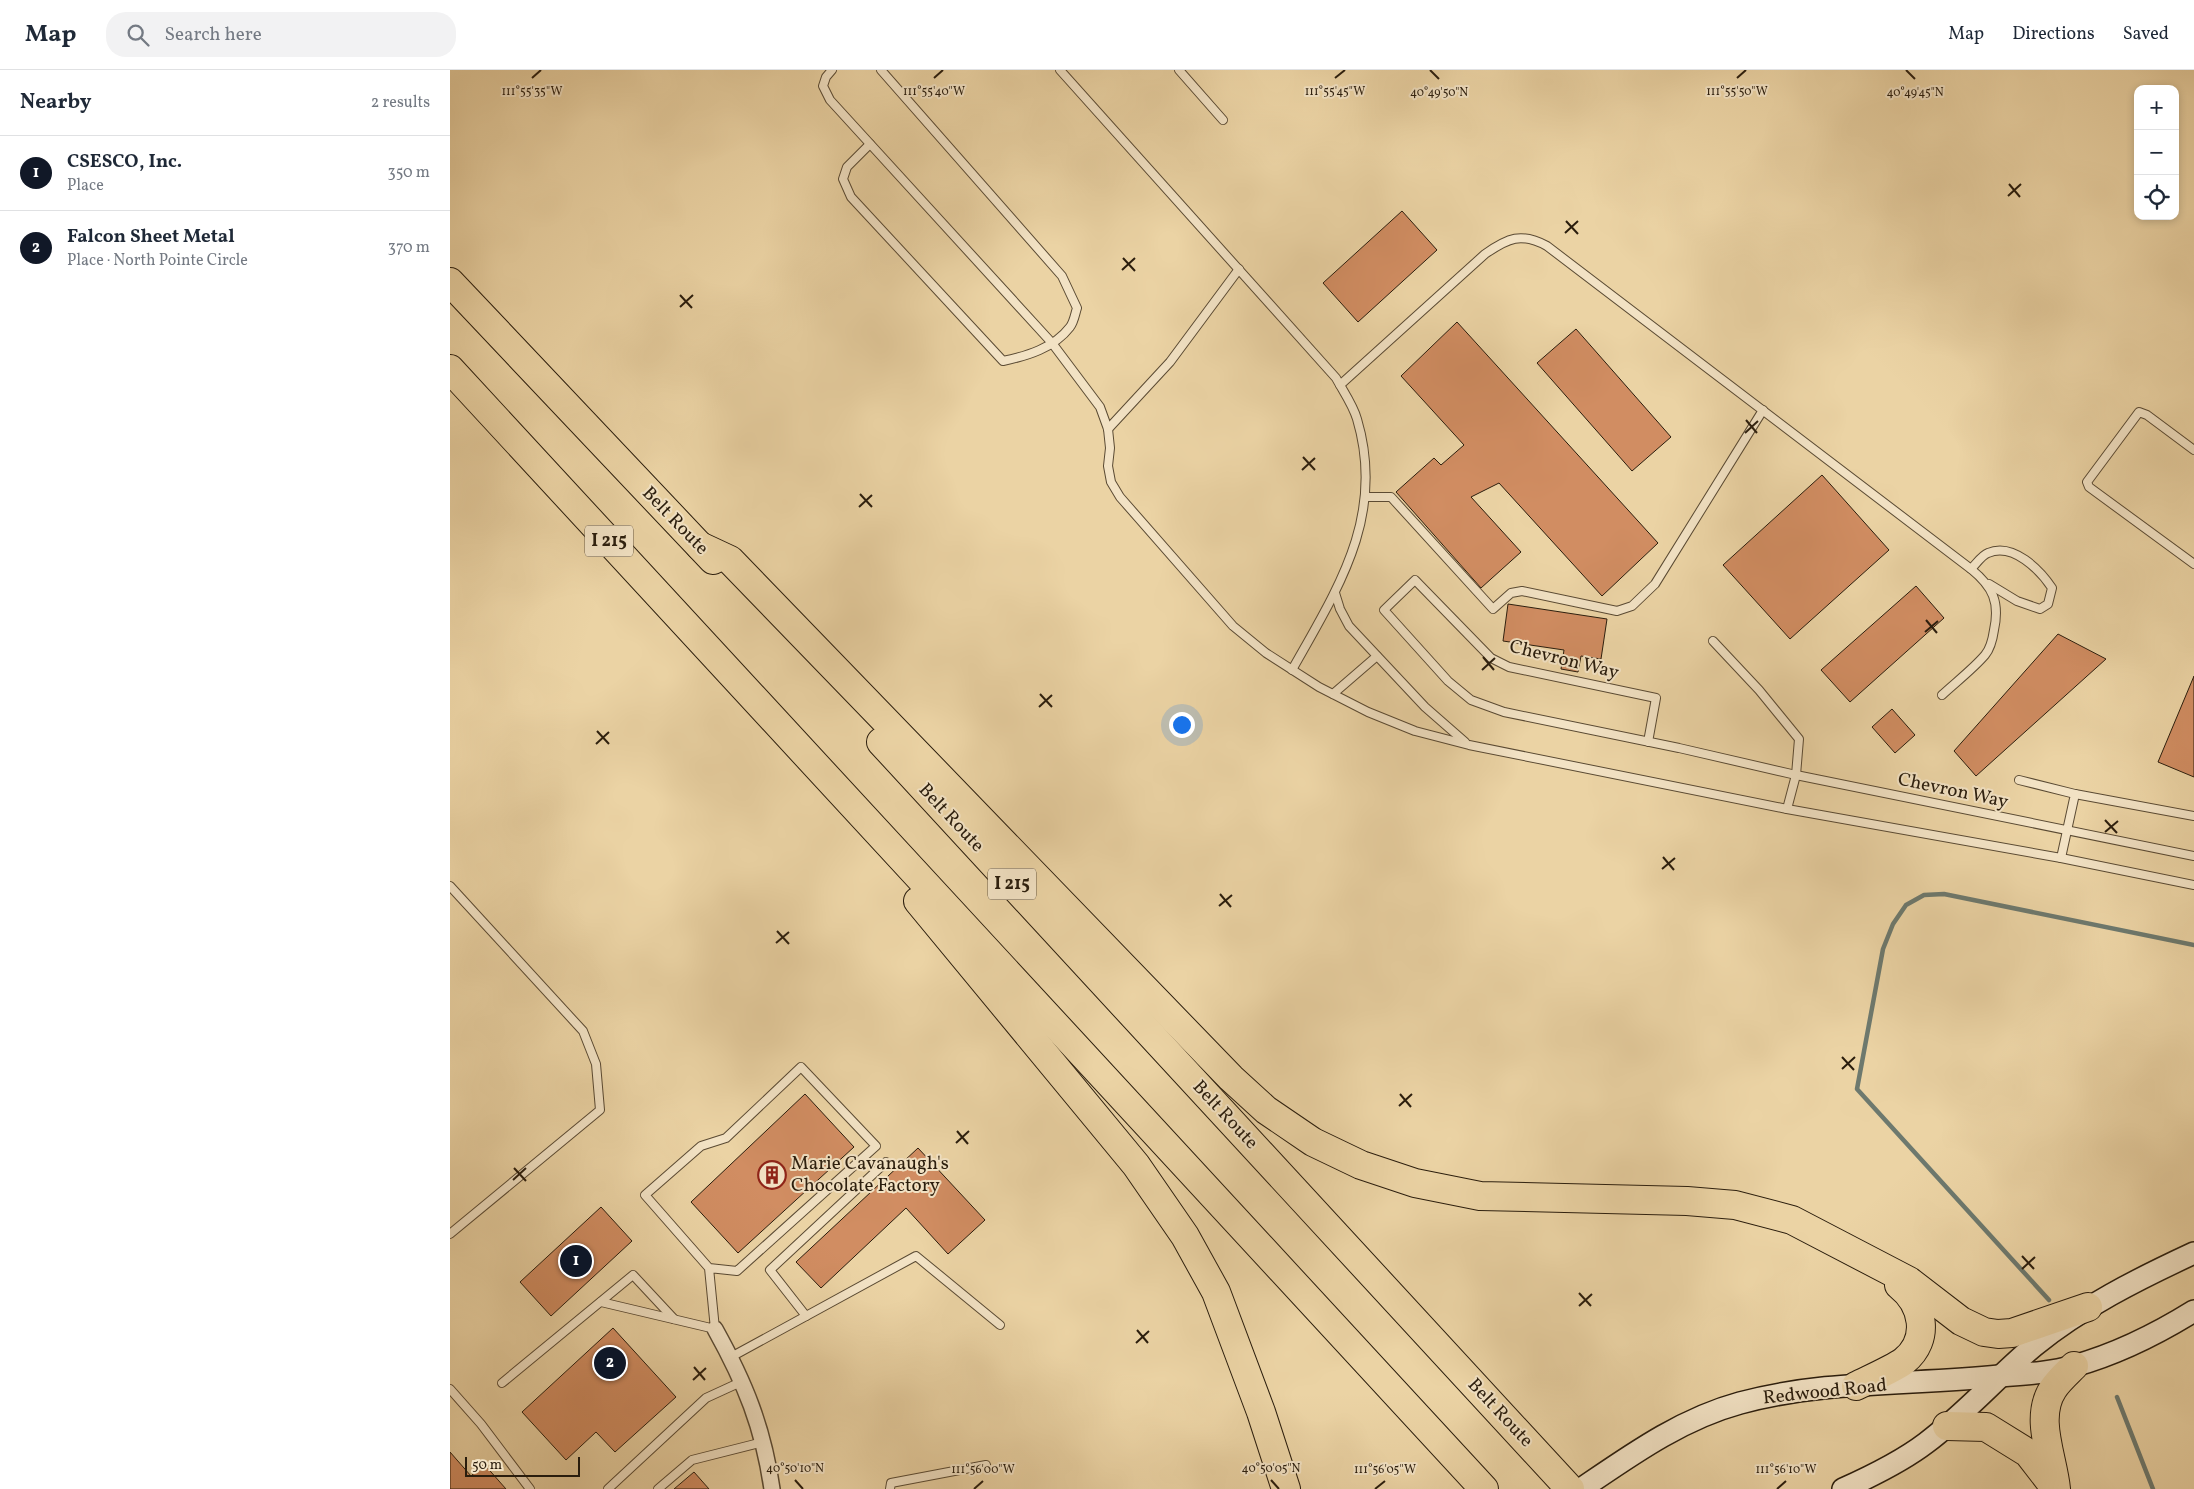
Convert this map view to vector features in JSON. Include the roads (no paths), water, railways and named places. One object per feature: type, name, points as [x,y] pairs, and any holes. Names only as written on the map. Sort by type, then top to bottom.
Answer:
[{"type":"highway","name":"Belt Route","points":[[450,282],[700,546],[1570,1489]]},
{"type":"highway","name":"I 215","points":[[450,369],[1484,1489]]},
{"type":"highway","points":[[700,546],[730,560],[1231,1078],[1266,1110],[1313,1142],[1361,1165],[1406,1180],[1480,1196],[1687,1200],[1735,1205],[1792,1220],[1909,1281],[1966,1325],[1984,1332],[2012,1333],[2088,1307]]},
{"type":"highway","points":[[786,733],[829,794],[1136,1165],[1162,1199],[1216,1292],[1261,1412],[1286,1489]]},
{"type":"highway","points":[[1856,1386],[1905,1360],[1916,1347],[1921,1333],[1920,1312],[1912,1297],[1869,1260]]},
{"type":"highway","points":[[2056,1489],[2044,1424],[2045,1408],[2053,1388],[2074,1366]]},
{"type":"highway","points":[[1947,1426],[1986,1428],[2028,1452],[2056,1489]]},
{"type":"main road","points":[[1843,1489],[1902,1459],[1947,1426],[2032,1348],[2088,1307],[2194,1253]]},
{"type":"main road","name":"Redwood Road","points":[[1581,1489],[1659,1437],[1684,1424],[1739,1403],[1785,1393],[1856,1386],[2026,1375],[2074,1366],[2138,1342],[2194,1311]]},
{"type":"street","points":[[715,1329],[743,1381],[763,1442],[772,1489]]},
{"type":"lane","points":[[832,70],[826,77],[823,86],[830,100],[1052,343],[1100,406],[1108,430],[1110,448],[1108,466],[1112,482],[1120,497],[1233,626],[1266,653],[1292,670],[1368,712],[1415,731],[1469,745],[1787,809],[2061,858],[2194,885]]},
{"type":"lane","points":[[870,144],[847,167],[843,179],[851,197],[1003,360],[1027,356],[1052,343],[1071,326],[1077,308],[1062,276],[881,70]]},
{"type":"lane","points":[[1060,70],[1336,378],[1357,417],[1365,450],[1368,479],[1366,497],[1356,540],[1335,592],[1292,670]]},
{"type":"lane","points":[[1179,70],[1223,120]]},
{"type":"lane","points":[[1340,385],[1485,254],[1500,244],[1515,238],[1533,238],[1548,246],[1987,583],[2017,601],[2040,609],[2048,604],[2052,588],[2043,574],[2022,557],[2001,551],[1988,553],[1971,569]]},
{"type":"lane","points":[[1108,430],[1170,362],[1239,269]]},
{"type":"lane","points":[[1366,497],[1390,497],[1493,609],[1512,593],[1522,591],[1616,611],[1632,606],[1655,584],[1763,410]]},
{"type":"lane","points":[[2194,450],[2147,415],[2139,412],[2087,482],[2088,487],[2194,564]]},
{"type":"lane","name":"Chevron Way","points":[[1648,742],[1656,698],[1509,667],[1491,658],[1415,580],[1384,610],[1448,680],[1471,700],[1504,712],[1796,775],[2194,856]]},
{"type":"lane","points":[[1942,695],[1987,653],[1994,635],[1997,614],[1993,594],[1987,583]]},
{"type":"lane","points":[[1335,592],[1340,609],[1350,626],[1376,656],[1425,707],[1469,745]]},
{"type":"lane","points":[[1713,641],[1764,696],[1798,739],[1796,775],[1787,809]]},
{"type":"lane","points":[[1333,694],[1376,656]]},
{"type":"lane","points":[[2019,780],[2075,794],[2194,816]]},
{"type":"lane","points":[[2061,858],[2075,794]]},
{"type":"lane","points":[[450,886],[583,1031],[596,1064],[600,1110],[450,1234]]},
{"type":"lane","points":[[601,1302],[715,1329],[709,1268],[645,1195],[701,1146],[726,1138],[801,1067],[876,1146],[736,1271],[709,1268]]},
{"type":"lane","points":[[806,1316],[770,1270],[886,1162]]},
{"type":"lane","points":[[731,1357],[916,1256],[1000,1325]]},
{"type":"lane","points":[[502,1383],[633,1275],[674,1319]]},
{"type":"lane","points":[[608,1489],[706,1398],[743,1381]]},
{"type":"lane","points":[[450,1389],[481,1424],[530,1489]]},
{"type":"lane","points":[[658,1489],[692,1460],[763,1442]]},
{"type":"lane","points":[[890,1489],[891,1483],[986,1465]]},
{"type":"waterway","points":[[2049,1300],[1857,1089],[1883,949],[1893,924],[1906,905],[1924,895],[1944,894],[2194,945]]},
{"type":"waterway","points":[[2117,1397],[2153,1489]]},
{"type":"place","name":"Marie Cavanaugh's Chocolate Factory","points":[[772,1175]]},
{"type":"place","name":"CSESCO, Inc.","points":[[576,1261]]},
{"type":"place","name":"Falcon Sheet Metal","points":[[610,1363]]}]
